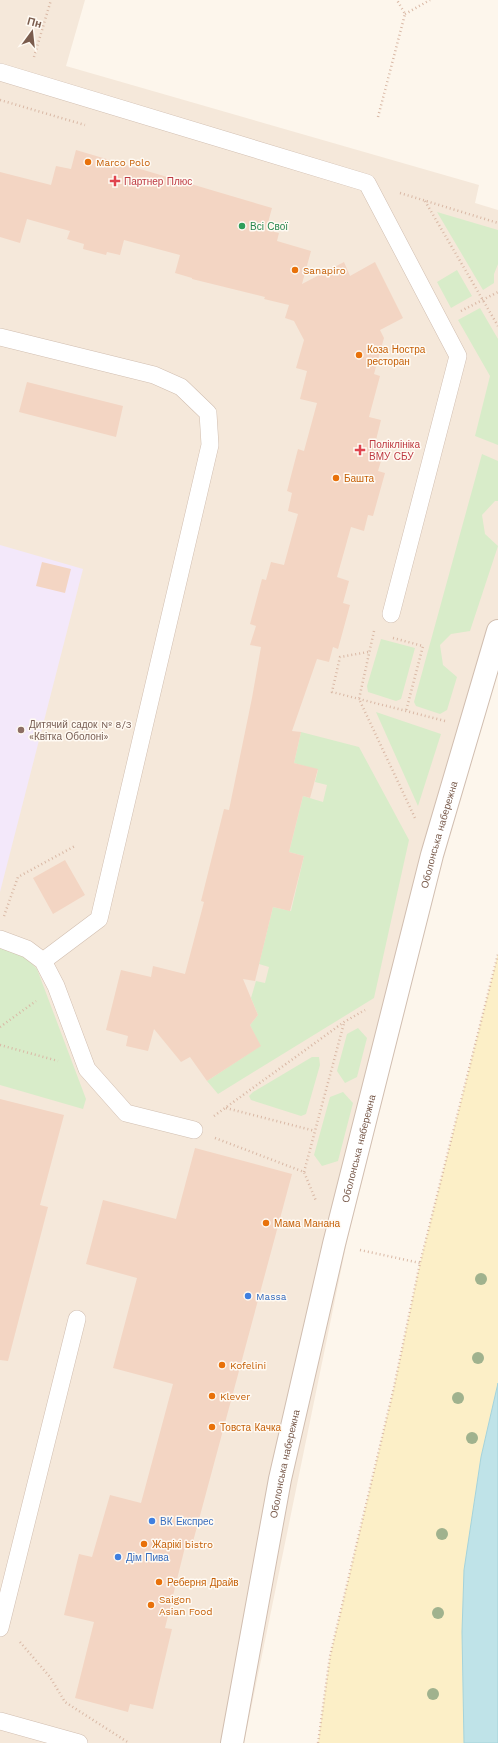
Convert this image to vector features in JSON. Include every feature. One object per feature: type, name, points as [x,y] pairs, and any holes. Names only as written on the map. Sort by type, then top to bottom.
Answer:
[{"type":"street","name":"Оболонська набережна","points":[[232,1743],[280,1479],[344,1246],[398,991],[432,855],[498,631]]},
{"type":"lane","points":[[0,72],[367,183],[458,356],[391,614]]},
{"type":"lane","points":[[0,337],[154,375],[181,388],[208,413],[210,446],[99,919],[43,961]]},
{"type":"lane","points":[[0,939],[27,949],[43,961],[56,986],[87,1069],[126,1113],[194,1130]]},
{"type":"lane","points":[[1,1624],[77,1319]]},
{"type":"lane","points":[[0,1721],[38,1737],[79,1743]]},
{"type":"path","points":[[26,80],[51,0]]},
{"type":"path","points":[[397,0],[406,14]]},
{"type":"path","points":[[378,117],[406,14],[430,0]]},
{"type":"path","points":[[0,100],[86,125]]},
{"type":"path","points":[[367,183],[498,223]]},
{"type":"path","points":[[424,201],[498,326]]},
{"type":"path","points":[[440,322],[498,292]]},
{"type":"path","points":[[375,626],[368,652],[359,699],[432,855]]},
{"type":"path","points":[[373,633],[380,635]]},
{"type":"path","points":[[387,637],[422,646],[406,711]]},
{"type":"path","points":[[368,652],[340,657],[332,692],[450,722],[472,717]]},
{"type":"path","points":[[4,916],[18,877],[75,846]]},
{"type":"path","points":[[318,1743],[330,1656],[394,1387],[420,1263],[498,954]]},
{"type":"path","points":[[0,1027],[56,986]]},
{"type":"path","points":[[194,1130],[344,1022],[398,991]]},
{"type":"path","points":[[304,1172],[344,1022]]},
{"type":"path","points":[[0,1045],[87,1069]]},
{"type":"path","points":[[226,1108],[315,1131]]},
{"type":"path","points":[[194,1130],[304,1172],[344,1246],[420,1263]]},
{"type":"path","points":[[1,1624],[50,1678],[65,1702],[129,1743]]},
{"type":"shaded area","points":[[0,0],[85,0],[66,66],[479,185],[475,203],[498,210],[498,661],[476,724],[347,1241],[244,1743],[0,1743]]},
{"type":"shaded area","name":"Дитячий садок № 8/3 «Квітка Оболоні»","points":[[0,545],[83,569],[0,892]]},
{"type":"green space","points":[[437,212],[498,230],[498,264],[494,274],[494,283],[483,290]]},
{"type":"green space","points":[[457,270],[472,296],[451,308],[437,282]]},
{"type":"green space","points":[[480,308],[498,339],[498,445],[475,436],[490,376],[458,320]]},
{"type":"green space","points":[[482,454],[498,461],[498,501],[495,501],[482,515],[485,534],[498,546],[470,631],[451,634],[440,645],[443,665],[457,677],[447,710],[440,714],[416,706],[414,702]]},
{"type":"green space","points":[[381,639],[415,648],[401,699],[396,701],[368,692],[367,686]]},
{"type":"green space","points":[[376,712],[441,734],[418,806]]},
{"type":"green space","points":[[301,732],[359,747],[409,840],[374,998],[218,1094],[207,1081],[260,1046],[250,1025],[258,1015],[251,998],[256,981],[265,983],[269,967],[259,964],[273,907],[291,911],[304,856],[289,852],[303,796],[323,802],[327,785],[315,782],[318,770],[294,763]]},
{"type":"green space","points":[[0,947],[23,954],[37,969],[86,1099],[83,1109],[0,1085]]},
{"type":"green space","points":[[358,1028],[367,1038],[357,1077],[345,1083],[337,1071],[347,1034]]},
{"type":"green space","points":[[312,1057],[319,1057],[320,1065],[306,1114],[301,1116],[251,1100],[249,1096],[253,1092]]},
{"type":"green space","points":[[343,1092],[353,1103],[338,1161],[322,1166],[314,1155],[330,1097]]},
{"type":"sand","points":[[498,954],[498,1383],[481,1457],[464,1570],[462,1632],[464,1743],[318,1743],[330,1656],[394,1387],[420,1263]]},
{"type":"water","points":[[498,1383],[498,1743],[464,1743],[462,1632],[464,1570],[481,1457]]},
{"type":"building","points":[[76,150],[272,208],[266,230],[279,233],[277,241],[311,251],[302,284],[344,262],[350,276],[375,262],[403,318],[380,330],[384,338],[374,374],[380,376],[369,417],[381,420],[374,448],[384,451],[378,471],[385,473],[373,516],[368,515],[364,531],[351,527],[337,577],[349,581],[343,603],[350,605],[338,649],[333,647],[329,662],[317,659],[292,731],[301,732],[294,763],[318,769],[310,798],[303,796],[289,852],[304,856],[290,911],[273,907],[255,981],[243,979],[258,1015],[250,1025],[261,1046],[207,1081],[190,1057],[181,1062],[154,1029],[148,1051],[126,1046],[128,1036],[106,1030],[121,970],[151,977],[153,966],[185,974],[204,902],[201,901],[224,809],[229,810],[252,698],[261,647],[250,645],[256,626],[250,624],[262,579],[266,580],[271,562],[284,565],[298,514],[288,511],[292,493],[287,491],[298,449],[304,451],[317,403],[300,399],[307,371],[296,368],[304,340],[294,321],[285,318],[289,305],[264,299],[265,297],[192,279],[175,273],[180,255],[124,240],[120,255],[107,252],[106,255],[83,249],[84,244],[67,239],[70,231],[27,219],[20,243],[0,237],[0,172],[51,185],[56,166],[71,169]]},
{"type":"building","points":[[27,382],[123,406],[116,437],[19,412]]},
{"type":"building","points":[[42,562],[71,569],[65,593],[36,586]]},
{"type":"building","points":[[65,860],[85,895],[53,914],[33,878]]},
{"type":"building","points":[[0,1099],[64,1115],[40,1205],[48,1207],[8,1361],[0,1360]]},
{"type":"building","points":[[195,1148],[292,1174],[191,1549],[185,1547],[165,1628],[172,1629],[153,1709],[130,1704],[128,1712],[75,1698],[94,1622],[64,1615],[79,1554],[92,1557],[110,1495],[141,1503],[173,1384],[113,1368],[137,1278],[86,1264],[103,1200],[176,1219]]},
{"type":"place","name":"Marco Polo","points":[[88,162]]},
{"type":"place","name":"Партнер Плюс","points":[[115,181]]},
{"type":"place","name":"Всі Свої","points":[[242,226]]},
{"type":"place","name":"Sanapiro","points":[[295,270]]},
{"type":"place","name":"Коза Ностра ресторан","points":[[359,355]]},
{"type":"place","name":"Поліклініка ВМУ СБУ","points":[[360,450]]},
{"type":"place","name":"Башта","points":[[336,478]]},
{"type":"place","name":"Дитячий садок № 8/3 «Квітка Оболоні»","points":[[21,730]]},
{"type":"place","name":"Мама Манана","points":[[266,1223]]},
{"type":"place","name":"Massa","points":[[248,1296]]},
{"type":"place","name":"Kofelini","points":[[222,1365]]},
{"type":"place","name":"Klever","points":[[212,1396]]},
{"type":"place","name":"Товста Качка","points":[[212,1427]]},
{"type":"place","name":"ВК Експрес","points":[[152,1521]]},
{"type":"place","name":"Жарікі bistro","points":[[144,1544]]},
{"type":"place","name":"Дім Пива","points":[[118,1557]]},
{"type":"place","name":"Реберня Драйв","points":[[159,1582]]},
{"type":"place","name":"Saigon Asian Food","points":[[151,1605]]}]
